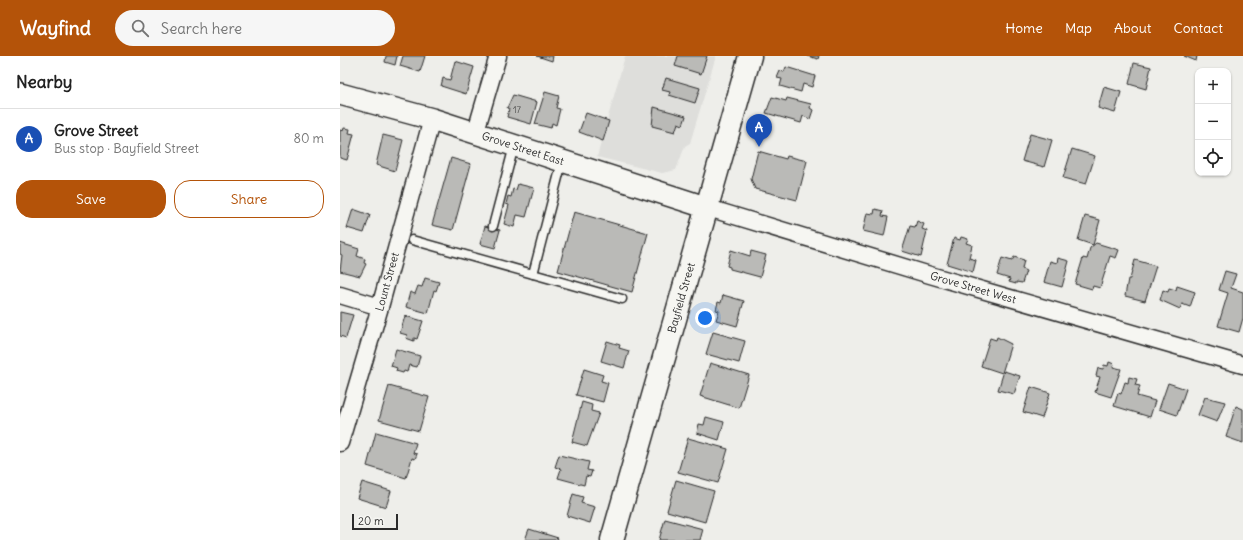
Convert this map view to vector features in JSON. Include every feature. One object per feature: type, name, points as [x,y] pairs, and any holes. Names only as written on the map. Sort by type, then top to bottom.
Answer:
[{"type":"main road","name":"Bayfield Street","points":[[612,540],[705,207],[750,56]]},
{"type":"street","points":[[475,134],[498,56]]},
{"type":"street","name":"Grove Street East","points":[[340,94],[432,120],[705,207]]},
{"type":"street","name":"Lount Street","points":[[340,443],[380,308],[432,120]]},
{"type":"street","name":"Grove Street West","points":[[705,207],[880,260],[1243,365]]},
{"type":"street","points":[[340,295],[380,308]]},
{"type":"lane","points":[[494,226],[514,146]]},
{"type":"lane","points":[[533,274],[562,162]]},
{"type":"lane","points":[[412,240],[622,299]]},
{"type":"shaded area","points":[[625,56],[716,56],[690,143],[685,146],[676,170],[662,173],[597,157]]},
{"type":"building","points":[[386,56],[397,56],[395,65],[385,62]]},
{"type":"building","points":[[403,56],[425,56],[420,72],[400,66]]},
{"type":"building","points":[[537,56],[553,56],[552,61]]},
{"type":"building","points":[[678,56],[707,56],[701,74],[675,66]]},
{"type":"building","points":[[807,56],[819,56],[818,59]]},
{"type":"building","points":[[1184,56],[1197,56],[1196,61]]},
{"type":"building","points":[[455,61],[474,67],[466,94],[441,86],[443,78],[450,80]]},
{"type":"building","points":[[1134,63],[1151,67],[1146,89],[1129,84]]},
{"type":"building","points":[[786,67],[815,76],[812,87],[803,84],[801,92],[780,86],[782,79],[777,78],[780,71],[784,72]]},
{"type":"building","points":[[666,78],[700,88],[695,103],[669,95],[670,92],[662,90]]},
{"type":"building","points":[[1104,87],[1121,92],[1115,113],[1098,108]]},
{"type":"building","points":[[545,92],[559,96],[556,108],[560,109],[556,125],[552,123],[551,128],[535,124]]},
{"type":"building","points":[[513,95],[537,102],[531,124],[507,117],[509,109],[507,108]]},
{"type":"building","points":[[772,97],[786,101],[787,98],[811,104],[810,108],[813,110],[810,119],[803,116],[801,123],[766,113]]},
{"type":"building","points":[[654,107],[686,116],[683,125],[678,123],[675,132],[652,126]]},
{"type":"building","points":[[586,113],[609,121],[603,141],[579,132]]},
{"type":"building","points":[[344,128],[350,129],[349,133],[354,134],[347,160],[340,158],[340,130],[343,131]]},
{"type":"building","points":[[1030,134],[1052,140],[1044,167],[1022,161]]},
{"type":"building","points":[[383,135],[403,140],[395,171],[376,165]]},
{"type":"building","points":[[1072,149],[1095,156],[1086,184],[1063,178]]},
{"type":"building","points":[[758,151],[786,159],[787,156],[807,161],[797,200],[755,189],[751,179]]},
{"type":"building","points":[[451,158],[471,164],[453,230],[432,225]]},
{"type":"building","points":[[518,184],[534,188],[526,217],[517,215],[514,227],[504,224],[509,205],[506,204],[508,196],[511,197],[513,189],[516,190]]},
{"type":"building","points":[[353,209],[370,215],[364,233],[347,228]]},
{"type":"building","points":[[875,209],[883,211],[882,216],[888,217],[884,236],[863,231],[867,213],[874,214]]},
{"type":"building","points":[[574,212],[648,233],[632,292],[558,271]]},
{"type":"building","points":[[1085,216],[1100,220],[1093,245],[1078,240]]},
{"type":"building","points":[[917,221],[924,224],[922,229],[927,231],[921,257],[902,251],[910,226],[915,227]]},
{"type":"building","points":[[485,226],[500,230],[495,248],[480,244]]},
{"type":"building","points":[[961,237],[968,239],[966,243],[972,245],[969,258],[976,260],[973,272],[947,264],[954,238],[960,240]]},
{"type":"building","points":[[340,243],[359,249],[357,256],[365,259],[364,263],[366,264],[360,276],[340,271],[342,255],[340,254]]},
{"type":"building","points":[[1096,243],[1119,250],[1116,258],[1110,256],[1100,288],[1093,286],[1092,289],[1075,284],[1083,258],[1087,259],[1090,248]]},
{"type":"building","points":[[731,250],[750,256],[751,251],[766,255],[760,277],[730,269],[730,267],[727,266]]},
{"type":"building","points":[[1014,257],[1024,260],[1022,269],[1026,271],[1022,283],[1016,282],[1016,284],[1009,282],[1010,279],[997,275],[1002,258],[1012,261]]},
{"type":"building","points":[[1058,258],[1069,261],[1062,287],[1044,282],[1050,261],[1057,263]]},
{"type":"building","points":[[1135,260],[1156,266],[1145,301],[1125,296],[1128,279],[1130,279]]},
{"type":"building","points":[[1225,271],[1236,274],[1231,288],[1243,292],[1243,318],[1239,332],[1218,326],[1228,293],[1219,290]]},
{"type":"building","points":[[425,278],[439,282],[436,291],[434,290],[428,313],[406,307],[410,292],[415,294],[418,286],[422,287]]},
{"type":"building","points":[[1177,286],[1195,292],[1190,307],[1182,304],[1180,309],[1160,300],[1163,290],[1168,292],[1169,288],[1176,290]]},
{"type":"building","points":[[723,295],[744,301],[737,326],[716,320],[719,311],[716,310],[718,302],[721,303]]},
{"type":"building","points":[[340,312],[353,315],[346,338],[340,336]]},
{"type":"building","points":[[405,316],[423,321],[417,339],[414,338],[414,341],[406,338],[407,335],[400,333]]},
{"type":"building","points":[[713,332],[745,341],[739,363],[706,354]]},
{"type":"building","points":[[997,337],[1011,344],[1002,373],[981,366],[990,338],[996,340]]},
{"type":"building","points":[[607,341],[620,345],[619,348],[629,351],[624,368],[601,361]]},
{"type":"building","points":[[396,349],[420,356],[417,367],[409,365],[407,372],[404,371],[403,373],[396,371],[397,368],[391,366]]},
{"type":"building","points":[[1109,362],[1114,364],[1113,367],[1121,369],[1111,397],[1095,392],[1100,377],[1096,376],[1098,368],[1103,369],[1104,365],[1108,366]]},
{"type":"building","points":[[710,363],[749,375],[739,408],[700,396]]},
{"type":"building","points":[[584,369],[603,375],[601,381],[608,383],[603,402],[576,395]]},
{"type":"building","points":[[1004,371],[1020,376],[1014,394],[998,390]]},
{"type":"building","points":[[1129,377],[1137,379],[1135,385],[1140,386],[1137,396],[1155,401],[1150,417],[1114,406],[1118,393],[1121,394],[1125,382],[1128,383]]},
{"type":"building","points":[[1168,383],[1186,389],[1177,415],[1159,409]]},
{"type":"building","points":[[389,386],[429,397],[419,431],[379,420]]},
{"type":"building","points":[[1031,387],[1050,393],[1042,418],[1023,412]]},
{"type":"building","points":[[1205,397],[1225,402],[1217,422],[1198,415]]},
{"type":"building","points":[[582,402],[592,405],[591,411],[599,413],[587,446],[572,442]]},
{"type":"building","points":[[1236,406],[1243,409],[1243,443],[1226,437]]},
{"type":"building","points":[[706,417],[724,422],[719,440],[697,433],[699,424],[704,425]]},
{"type":"building","points":[[376,432],[416,443],[413,453],[417,454],[415,459],[412,458],[406,478],[367,466]]},
{"type":"building","points":[[688,438],[728,449],[718,483],[678,472]]},
{"type":"building","points":[[559,455],[589,462],[587,470],[592,471],[590,477],[586,476],[584,485],[558,478],[561,469],[555,467]]},
{"type":"building","points":[[676,480],[714,491],[705,522],[667,511]]},
{"type":"building","points":[[362,482],[391,491],[386,507],[357,498]]},
{"type":"building","points":[[573,494],[583,497],[581,503],[595,507],[590,523],[567,516]]},
{"type":"building","points":[[665,519],[703,529],[700,540],[659,540]]},
{"type":"building","points":[[529,529],[558,538],[557,540],[525,540]]},
{"type":"place","name":"Grove Street","points":[[759,147]]}]
